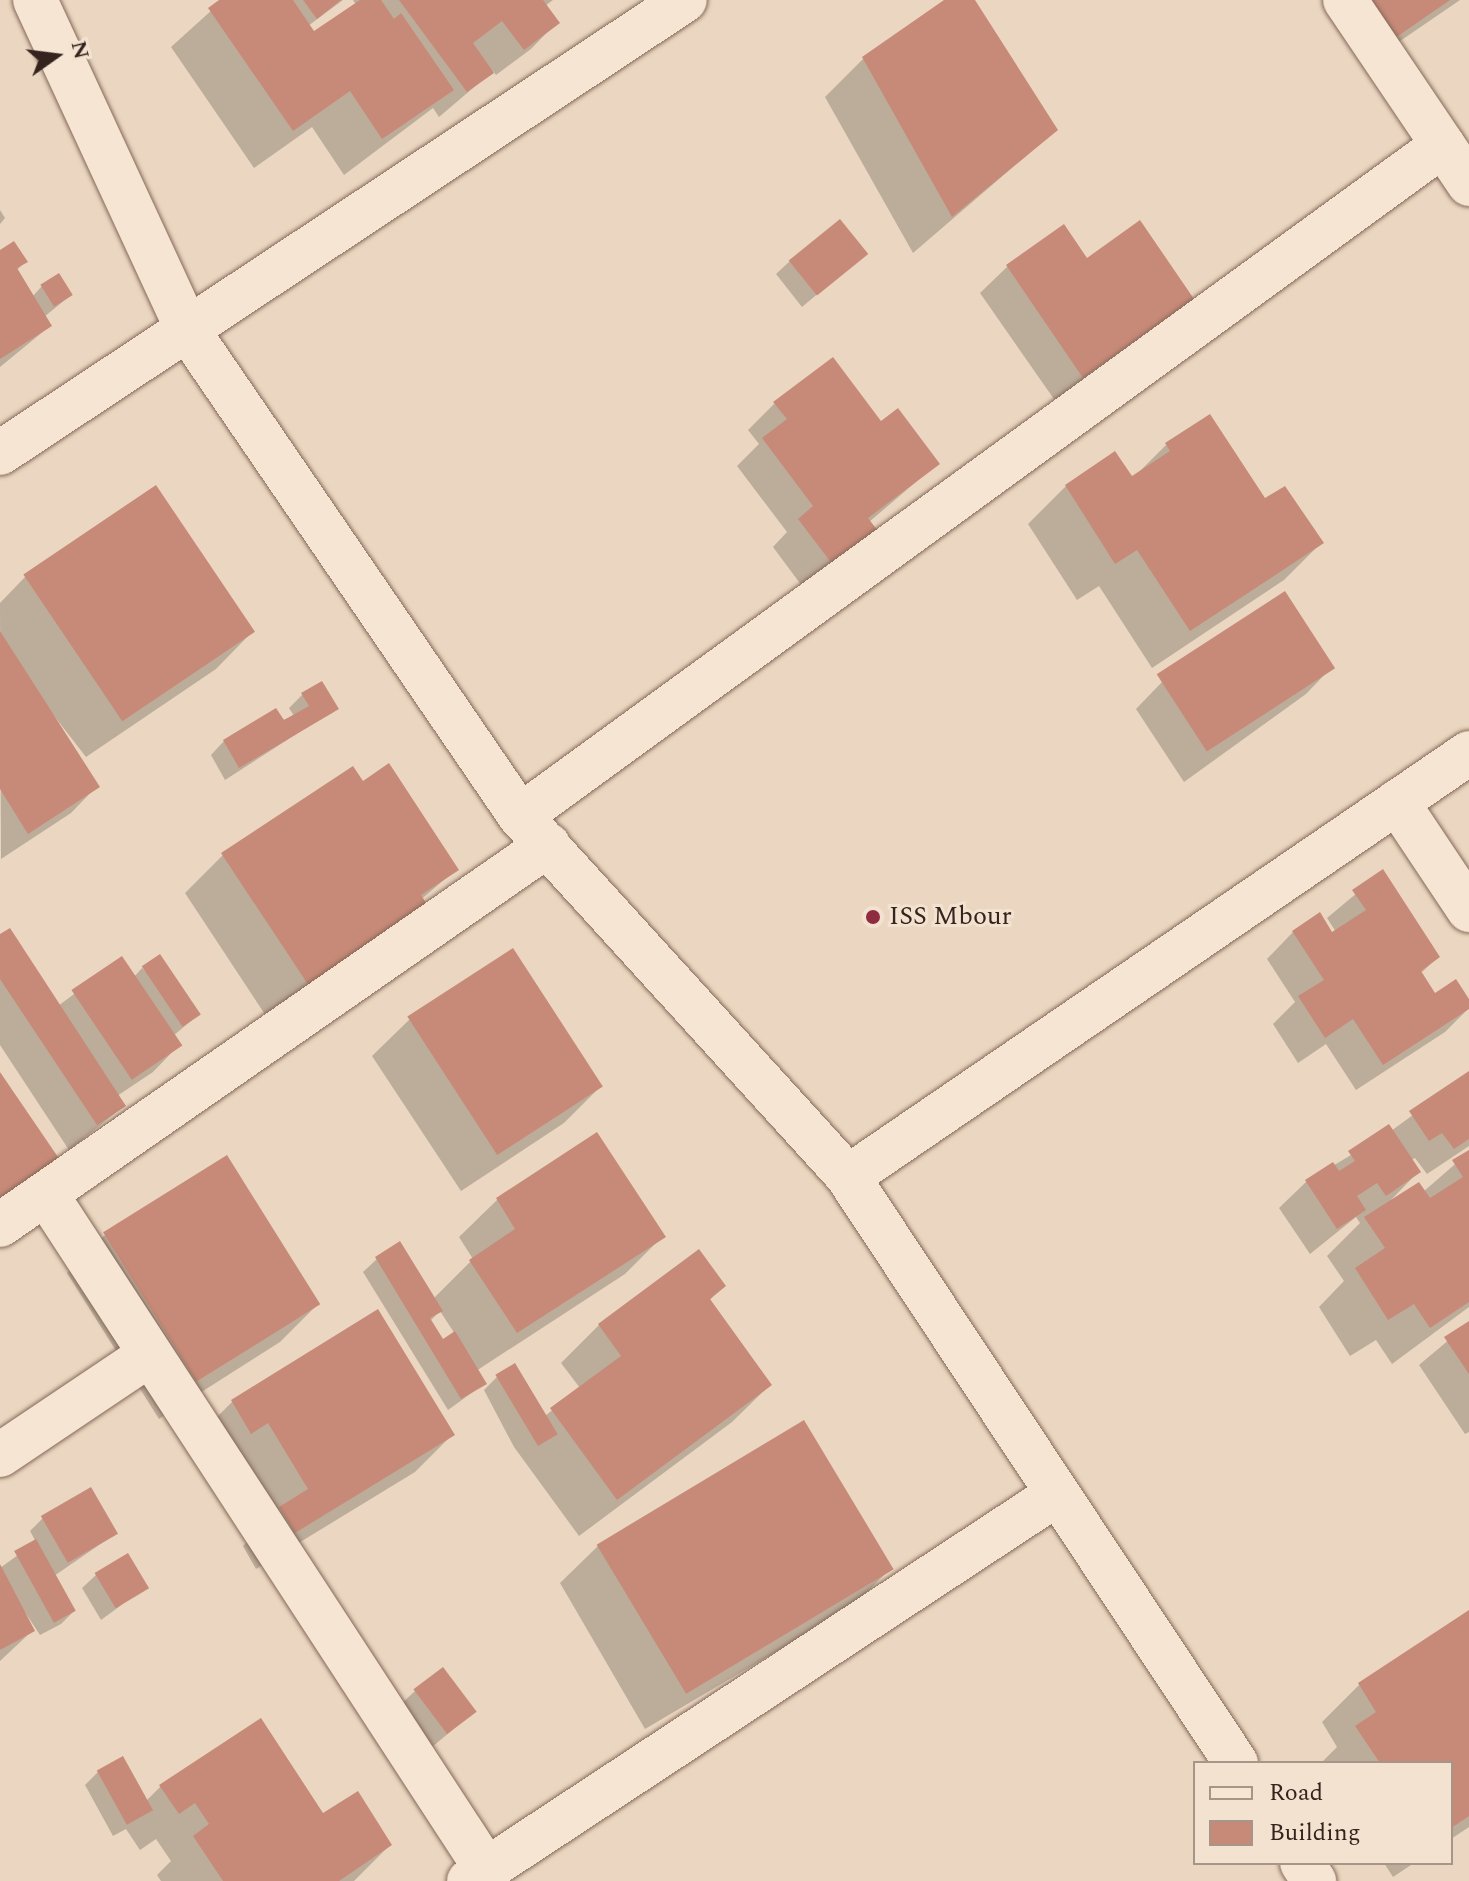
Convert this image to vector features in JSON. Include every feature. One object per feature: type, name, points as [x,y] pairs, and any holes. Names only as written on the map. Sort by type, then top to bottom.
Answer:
[{"type":"street","points":[[35,0],[187,329],[534,831],[848,1177],[1235,1761]]},
{"type":"street","points":[[0,453],[685,0]]},
{"type":"street","points":[[1345,0],[1469,184]]},
{"type":"street","points":[[0,1225],[534,831],[1443,145]]},
{"type":"street","points":[[848,1177],[1469,753]]},
{"type":"street","points":[[1397,802],[1469,910]]},
{"type":"street","points":[[46,1194],[478,1875],[1057,1494]]},
{"type":"street","points":[[0,1455],[149,1355]]},
{"type":"building","points":[[219,0],[293,0],[314,31],[360,0],[381,0],[394,19],[401,13],[454,90],[382,139],[350,91],[293,131],[208,8]]},
{"type":"building","points":[[303,0],[341,0],[317,19]]},
{"type":"building","points":[[399,0],[543,0],[560,23],[524,50],[502,21],[473,43],[494,73],[467,92]]},
{"type":"building","points":[[944,0],[975,0],[1058,130],[952,217],[862,57]]},
{"type":"building","points":[[1369,0],[1450,0],[1395,38]]},
{"type":"building","points":[[840,219],[868,254],[817,296],[789,261]]},
{"type":"building","points":[[1140,220],[1194,299],[1083,378],[1006,265],[1064,224],[1087,258]]},
{"type":"building","points":[[14,241],[28,262],[17,268],[52,326],[0,359],[0,250]]},
{"type":"building","points":[[59,273],[73,295],[54,307],[40,285]]},
{"type":"building","points":[[833,357],[881,421],[898,408],[940,464],[868,518],[878,531],[833,565],[798,519],[813,506],[762,438],[787,419],[773,402]]},
{"type":"building","points":[[1210,414],[1265,498],[1285,486],[1324,543],[1190,631],[1137,550],[1115,564],[1065,485],[1115,451],[1132,476],[1170,451],[1165,443]]},
{"type":"building","points":[[156,485],[255,632],[122,721],[23,574]]},
{"type":"building","points":[[1285,591],[1335,668],[1207,751],[1157,674]]},
{"type":"building","points":[[0,631],[100,787],[28,834],[0,789]]},
{"type":"building","points":[[322,681],[339,709],[239,768],[223,740],[276,708],[284,720],[309,706],[301,693]]},
{"type":"building","points":[[389,763],[459,870],[421,895],[430,909],[311,989],[221,853],[353,766],[363,781]]},
{"type":"building","points":[[1383,869],[1440,957],[1421,971],[1435,993],[1456,979],[1469,999],[1469,1009],[1383,1065],[1353,1019],[1325,1038],[1298,996],[1324,980],[1292,931],[1320,912],[1332,932],[1366,910],[1352,890]]},
{"type":"building","points":[[10,928],[126,1106],[97,1125],[0,979],[0,934]]},
{"type":"building","points":[[513,948],[603,1086],[497,1155],[407,1017]]},
{"type":"building","points":[[160,954],[201,1015],[183,1027],[142,966]]},
{"type":"building","points":[[122,956],[182,1046],[132,1080],[71,990]]},
{"type":"building","points":[[1469,1071],[1469,1139],[1454,1149],[1442,1133],[1429,1141],[1409,1111]]},
{"type":"building","points":[[0,1072],[60,1160],[0,1201]]},
{"type":"building","points":[[1389,1124],[1421,1172],[1386,1196],[1377,1183],[1357,1196],[1366,1210],[1337,1229],[1305,1180],[1333,1162],[1339,1171],[1355,1161],[1348,1151]]},
{"type":"building","points":[[597,1132],[666,1237],[517,1333],[469,1260],[515,1229],[496,1198]]},
{"type":"building","points":[[1469,1150],[1469,1302],[1430,1328],[1414,1304],[1388,1320],[1355,1268],[1385,1248],[1364,1217],[1419,1182],[1430,1198],[1463,1177],[1452,1160]]},
{"type":"building","points":[[227,1155],[320,1304],[196,1382],[103,1232]]},
{"type":"building","points":[[400,1241],[443,1311],[430,1318],[443,1339],[455,1331],[487,1384],[461,1399],[375,1257]]},
{"type":"building","points":[[699,1249],[726,1286],[710,1299],[772,1385],[617,1500],[550,1408],[621,1356],[598,1324]]},
{"type":"building","points":[[378,1309],[455,1435],[295,1533],[279,1507],[308,1489],[268,1423],[251,1434],[231,1400]]},
{"type":"building","points":[[1469,1321],[1469,1374],[1444,1337]]},
{"type":"building","points":[[515,1363],[558,1434],[538,1446],[495,1375]]},
{"type":"building","points":[[804,1420],[894,1569],[686,1694],[597,1545]]},
{"type":"building","points":[[91,1487],[118,1534],[68,1563],[41,1516]]},
{"type":"building","points":[[36,1539],[76,1611],[54,1623],[14,1551]]},
{"type":"building","points":[[128,1553],[149,1588],[116,1608],[95,1573]]},
{"type":"building","points":[[0,1564],[35,1631],[0,1650]]},
{"type":"building","points":[[1469,1610],[1469,1816],[1453,1827],[1453,1761],[1379,1761],[1355,1726],[1376,1712],[1358,1683]]},
{"type":"building","points":[[443,1667],[477,1712],[447,1734],[413,1689]]},
{"type":"building","points":[[261,1718],[323,1813],[358,1791],[392,1845],[339,1881],[223,1881],[193,1836],[209,1824],[195,1803],[179,1814],[159,1785]]},
{"type":"building","points":[[123,1756],[153,1810],[127,1825],[97,1771]]},
{"type":"place","name":"ISS Mbour","points":[[873,917]]}]
